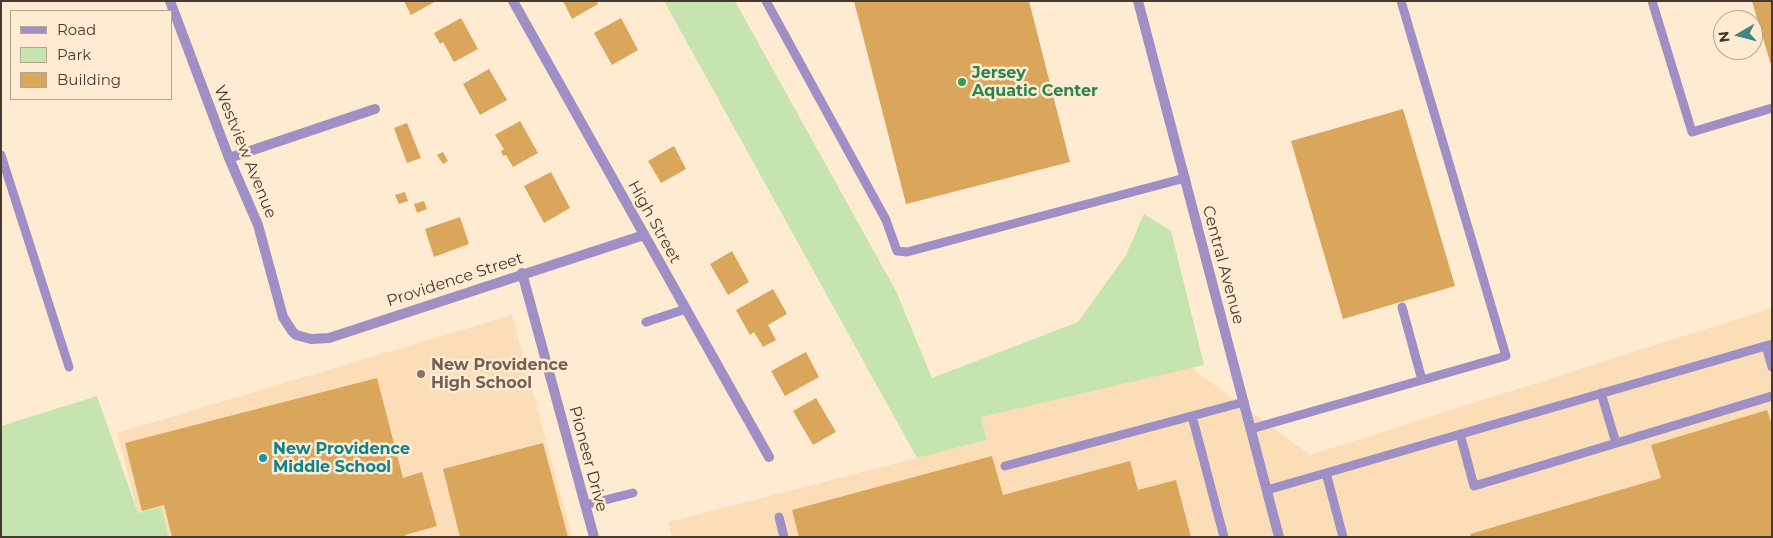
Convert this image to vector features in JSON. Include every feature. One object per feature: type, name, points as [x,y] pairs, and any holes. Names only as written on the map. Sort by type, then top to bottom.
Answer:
[{"type":"street","name":"Westview Avenue","points":[[170,1],[229,158],[258,225],[283,317]]},
{"type":"street","name":"High Street","points":[[513,1],[769,457]]},
{"type":"street","name":"Central Avenue","points":[[1138,1],[1280,537]]},
{"type":"street","points":[[229,158],[375,109]]},
{"type":"street","name":"Providence Street","points":[[283,317],[296,335],[311,340],[329,338],[522,273],[644,235]]},
{"type":"street","name":"Pioneer Drive","points":[[522,273],[594,537]]},
{"type":"lane","points":[[766,1],[886,220],[897,251],[908,252],[1185,178]]},
{"type":"lane","points":[[1251,429],[1506,356],[1401,1]]},
{"type":"lane","points":[[1652,1],[1692,132],[1772,108]]},
{"type":"lane","points":[[1,155],[69,367]]},
{"type":"lane","points":[[1402,307],[1422,380]]},
{"type":"lane","points":[[646,322],[686,308]]},
{"type":"lane","points":[[1267,490],[1769,345],[1772,367]]},
{"type":"lane","points":[[1602,393],[1616,443]]},
{"type":"lane","points":[[1460,434],[1474,486],[1772,396]]},
{"type":"lane","points":[[1006,466],[1244,402]]},
{"type":"lane","points":[[1192,416],[1224,537]]},
{"type":"lane","points":[[1326,473],[1343,537]]},
{"type":"lane","points":[[585,505],[632,493]]},
{"type":"lane","points":[[779,517],[784,537]]},
{"type":"shaded area","points":[[1772,308],[1772,537],[672,537],[668,522],[987,440],[980,417],[1190,367],[1310,455]]},
{"type":"shaded area","name":"New Providence High School","points":[[512,315],[572,537],[169,537],[161,507],[138,513],[117,433]]},
{"type":"green space","points":[[664,1],[735,1],[896,291],[932,378],[1078,322],[1126,255],[1144,214],[1171,231],[1204,365],[981,417],[987,440],[917,458]]},
{"type":"green space","points":[[97,396],[138,513],[161,507],[169,537],[1,537],[1,426]]},
{"type":"building","points":[[404,1],[436,1],[411,15]]},
{"type":"building","points":[[563,1],[597,1],[598,4],[572,19]]},
{"type":"building","name":"Jersey Aquatic Center","points":[[854,1],[1029,1],[1070,162],[906,204]]},
{"type":"building","points":[[1752,1],[1772,1],[1772,65],[1763,38],[1763,10],[1755,10]]},
{"type":"building","points":[[461,18],[478,49],[454,62],[443,42],[440,44],[434,33]]},
{"type":"building","points":[[621,18],[638,50],[612,65],[594,33]]},
{"type":"building","points":[[489,69],[507,100],[480,115],[463,84]]},
{"type":"building","points":[[1403,109],[1455,286],[1343,319],[1291,141]]},
{"type":"building","points":[[520,121],[538,153],[513,167],[506,155],[503,156],[501,151],[504,149],[495,135]]},
{"type":"building","points":[[407,123],[421,158],[407,163],[394,128]]},
{"type":"building","points":[[674,146],[686,169],[661,183],[648,161]]},
{"type":"building","points":[[443,152],[448,161],[443,164],[437,155]]},
{"type":"building","points":[[551,172],[570,208],[544,223],[524,186]]},
{"type":"building","points":[[405,192],[408,201],[399,204],[395,195]]},
{"type":"building","points":[[424,201],[427,209],[417,213],[414,204]]},
{"type":"building","points":[[460,217],[469,244],[434,257],[425,229]]},
{"type":"building","points":[[732,251],[749,282],[728,295],[710,264]]},
{"type":"building","points":[[773,289],[787,314],[768,325],[776,340],[763,347],[754,332],[750,335],[736,310]]},
{"type":"building","points":[[806,352],[819,377],[785,396],[771,371]]},
{"type":"building","name":"New Providence Middle School","points":[[377,378],[403,478],[422,472],[437,526],[405,535],[406,537],[172,537],[164,505],[142,511],[125,443]]},
{"type":"building","points":[[816,398],[836,432],[813,445],[793,411]]},
{"type":"building","points":[[1767,410],[1772,425],[1772,537],[1471,537],[1470,534],[1661,478],[1651,445]]},
{"type":"building","points":[[543,443],[568,537],[460,537],[443,469]]},
{"type":"building","points":[[992,456],[1003,495],[1130,461],[1138,490],[1176,480],[1191,537],[799,537],[792,510]]},
{"type":"place","name":"Jersey Aquatic Center","points":[[962,82]]},
{"type":"place","name":"New Providence High School","points":[[421,374]]},
{"type":"place","name":"New Providence Middle School","points":[[263,458]]}]
